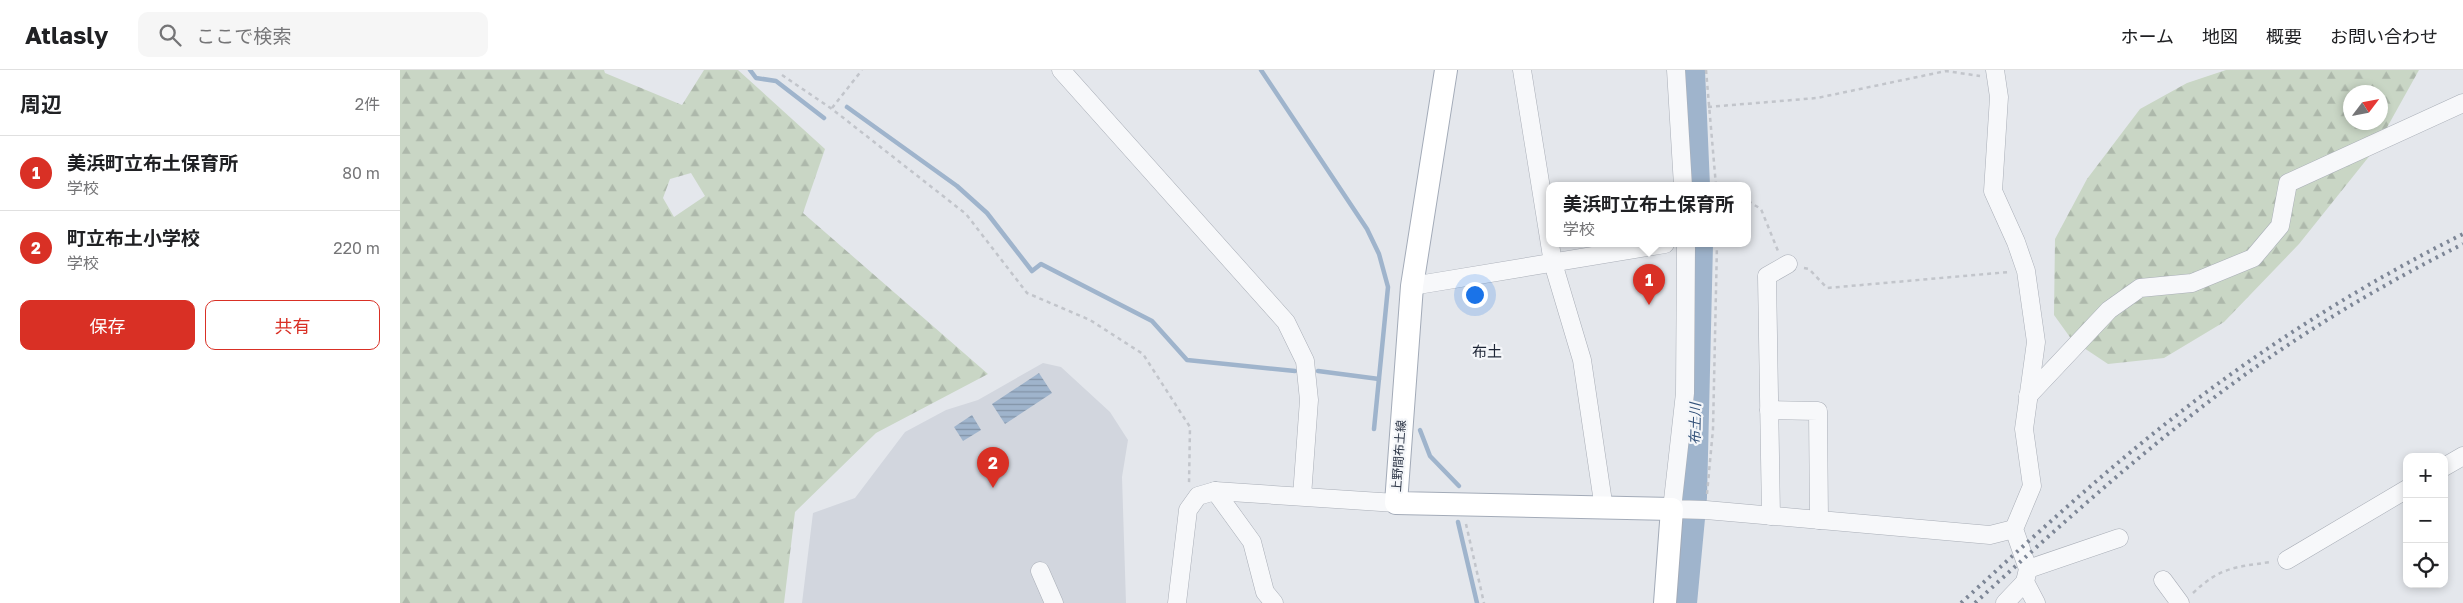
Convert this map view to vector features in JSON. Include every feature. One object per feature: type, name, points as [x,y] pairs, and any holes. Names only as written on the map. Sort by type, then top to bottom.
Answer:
[{"type":"main road","name":"上野間布土線","points":[[1448,71],[1412,286],[1396,503],[1604,509],[1678,509]]},
{"type":"main road","points":[[1665,603],[1678,509]]},
{"type":"street","points":[[1061,70],[1286,322],[1305,361],[1309,400],[1302,496]]},
{"type":"street","points":[[1522,70],[1546,219]]},
{"type":"street","points":[[1676,70],[1682,182]]},
{"type":"street","points":[[1998,73],[1999,97],[1993,191],[2016,242],[2026,270],[2036,342],[2024,430],[2032,486],[2014,529],[2036,603]]},
{"type":"street","points":[[2028,396],[2109,310],[2140,288],[2192,283],[2253,258],[2280,226],[2288,183],[2463,103]]},
{"type":"street","points":[[1550,247],[1553,263],[1582,360],[1604,509]]},
{"type":"street","points":[[1412,286],[1647,247]]},
{"type":"street","points":[[1686,247],[1685,392],[1678,509],[1990,535],[2014,529]]},
{"type":"street","points":[[1771,516],[1766,276],[1788,264]]},
{"type":"street","points":[[1769,410],[1818,410],[1819,520]]},
{"type":"street","points":[[2448,465],[2463,456]]},
{"type":"street","points":[[1215,491],[1252,542],[1266,592],[1274,603]]},
{"type":"street","points":[[1177,603],[1188,510],[1198,496],[1215,491],[1396,503]]},
{"type":"street","points":[[2288,560],[2403,491]]},
{"type":"street","points":[[2005,603],[2027,576],[2119,538]]},
{"type":"street","points":[[1040,571],[1054,603]]},
{"type":"street","points":[[2163,580],[2185,600]]},
{"type":"path","points":[[832,108],[862,70]]},
{"type":"path","points":[[1706,70],[1716,182]]},
{"type":"path","points":[[1708,107],[1818,98],[1946,71],[1998,73]]},
{"type":"path","points":[[782,75],[832,108],[966,214],[1027,293],[1090,320],[1144,354],[1190,427],[1189,483],[1198,496]]},
{"type":"path","points":[[1751,203],[1761,209],[1780,256],[1788,264],[1809,269],[1827,288],[2026,270]]},
{"type":"path","points":[[1706,510],[1714,429],[1717,247]]},
{"type":"path","points":[[1465,505],[1465,518],[1484,603]]},
{"type":"path","points":[[2185,600],[2202,584],[2228,568],[2288,560]]},
{"type":"shaded area","points":[[1043,363],[1061,367],[1110,412],[1128,440],[1122,477],[1126,603],[802,603],[813,513],[855,498],[905,432],[946,410],[978,400]]},
{"type":"green space","points":[[400,70],[604,70],[605,73],[682,105],[704,70],[738,70],[825,149],[803,213],[988,374],[876,433],[795,512],[784,603],[400,603]],"holes":[[[691,173],[705,196],[674,217],[663,198],[670,179]]]},
{"type":"green space","points":[[2226,70],[2419,70],[2388,126],[2388,85],[2343,85],[2343,130],[2386,130],[2375,149],[2299,244],[2224,322],[2164,358],[2108,364],[2072,340],[2054,315],[2055,239],[2087,179],[2140,109],[2187,83]]},
{"type":"water","points":[[1039,373],[1052,393],[1005,424],[992,404]]},
{"type":"water","points":[[972,415],[981,430],[963,441],[954,427]]},
{"type":"waterway","points":[[750,70],[756,78],[776,81],[824,118]]},
{"type":"waterway","points":[[1261,70],[1367,229],[1379,254],[1388,287],[1374,429]]},
{"type":"waterway","name":"布土川","points":[[1691,70],[1696,182]]},
{"type":"waterway","points":[[847,107],[957,186],[987,213],[1032,271],[1041,264],[1152,321],[1187,360],[1295,371]]},
{"type":"waterway","name":"布土川","points":[[1683,603],[1693,497],[1699,247]]},
{"type":"waterway","points":[[1318,371],[1379,379]]},
{"type":"waterway","points":[[1420,430],[1430,456],[1459,486]]},
{"type":"waterway","points":[[1458,522],[1477,603]]},
{"type":"railway","points":[[1961,603],[2095,483],[2150,436],[2211,389],[2316,317],[2426,253],[2463,234]]},
{"type":"railway","points":[[1975,603],[2130,466],[2215,397],[2283,348],[2318,326],[2390,283],[2463,244]]},
{"type":"place","name":"美浜町立布土保育所","points":[[1649,305]]},
{"type":"place","name":"町立布土小学校","points":[[993,488]]},
{"type":"district","name":"布土","points":[[1487,352]]}]
